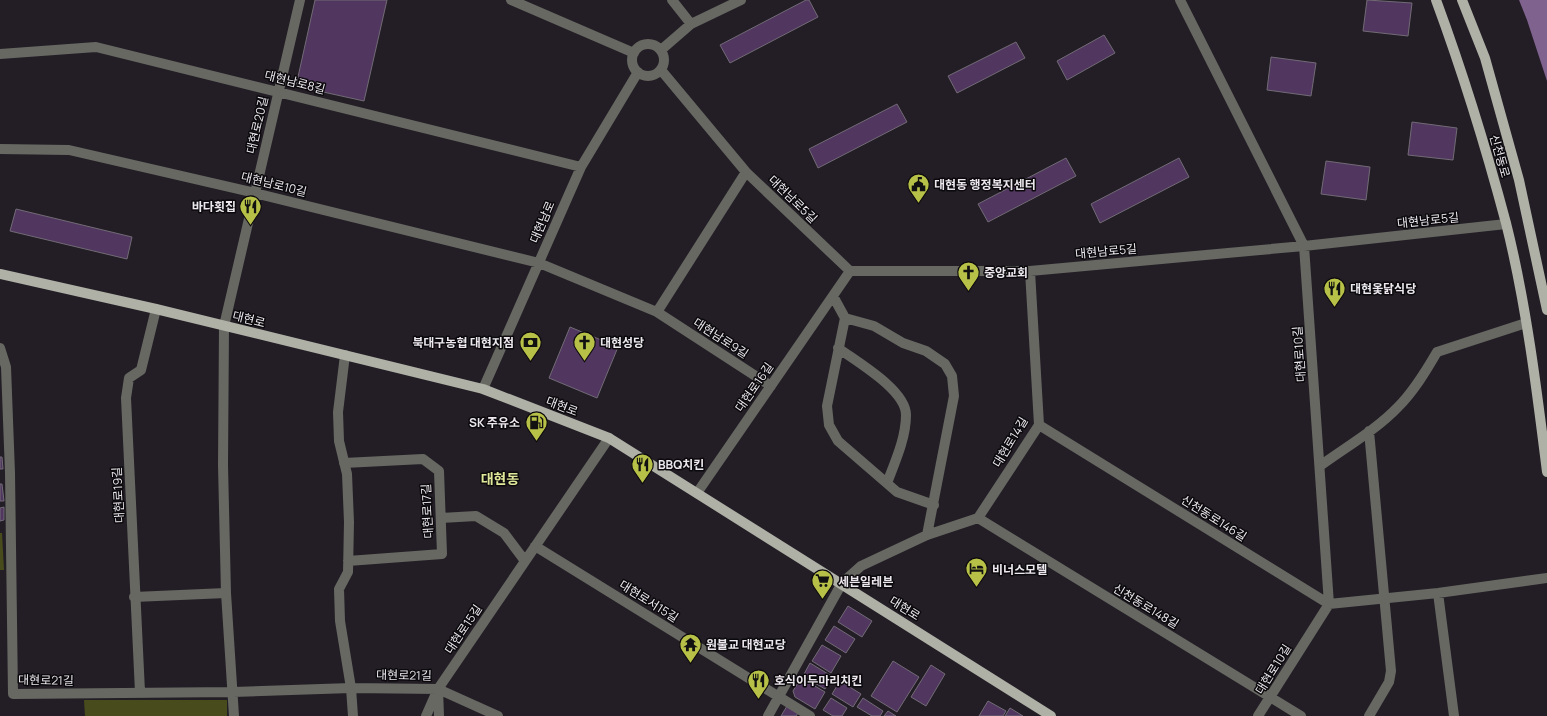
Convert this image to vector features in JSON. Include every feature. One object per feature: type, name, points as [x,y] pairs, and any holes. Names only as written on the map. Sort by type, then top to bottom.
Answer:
[{"type":"main road","name":"신천동로","points":[[1436,0],[1462,70],[1506,224],[1526,323],[1547,472]]},
{"type":"main road","name":"신천동로","points":[[1462,0],[1485,58],[1519,180],[1536,253],[1547,310]]},
{"type":"main road","name":"대현로","points":[[0,274],[156,309],[483,389],[609,438],[842,583],[1051,716]]},
{"type":"street","name":"대현로20길","points":[[224,326],[300,0]]},
{"type":"street","points":[[511,0],[634,53]]},
{"type":"street","points":[[672,0],[691,24]]},
{"type":"street","points":[[661,50],[691,24],[741,0]]},
{"type":"street","name":"대현로10길","points":[[1180,0],[1304,246],[1320,466],[1328,604],[1258,716]]},
{"type":"street","points":[[652,44],[661,50],[665,60],[661,70],[658,73],[648,76],[638,72],[632,63],[634,53],[642,45],[652,44]]},
{"type":"street","name":"대현남로8길","points":[[0,54],[96,47],[581,166]]},
{"type":"street","name":"대현남로5길","points":[[661,70],[746,172],[850,271],[1030,271],[1304,246],[1506,224]]},
{"type":"street","name":"대현남로","points":[[483,389],[581,166],[638,72]]},
{"type":"street","name":"대현남로10길","points":[[0,149],[69,150],[255,193],[539,263]]},
{"type":"street","points":[[656,312],[746,172]]},
{"type":"street","name":"대현남로9길","points":[[539,263],[656,312],[771,386]]},
{"type":"street","name":"대현로16길","points":[[697,493],[850,271]]},
{"type":"street","name":"대현로14길","points":[[978,518],[1039,424],[1030,271]]},
{"type":"street","points":[[833,296],[845,318],[827,406],[829,426],[838,441],[897,492],[934,505]]},
{"type":"street","name":"대현로19길","points":[[140,692],[134,596],[133,519],[126,398],[129,378],[141,370],[156,309]]},
{"type":"street","points":[[845,318],[874,326],[903,343],[926,351],[945,364],[952,376],[954,396],[927,535]]},
{"type":"street","points":[[1320,466],[1369,431],[1398,407],[1422,378],[1437,352],[1526,323]]},
{"type":"street","points":[[224,326],[223,465],[226,593],[234,716]]},
{"type":"street","name":"대현로21길","points":[[0,348],[6,367],[10,488],[13,694],[233,692],[352,688],[438,689],[498,716]]},
{"type":"street","points":[[838,348],[892,389],[902,400],[906,414],[903,437],[887,483]]},
{"type":"street","points":[[345,355],[338,412],[339,441],[347,474],[349,522],[348,572],[339,589],[340,621],[352,688],[354,716]]},
{"type":"street","name":"신천동로146길","points":[[1039,424],[1328,604]]},
{"type":"street","points":[[1369,431],[1383,598],[1391,671],[1389,682],[1369,716]]},
{"type":"street","name":"대현로15길","points":[[426,716],[438,689],[609,438]]},
{"type":"street","name":"대현로17길","points":[[344,463],[423,459],[439,471],[441,518],[442,554],[348,560]]},
{"type":"street","points":[[441,518],[476,516],[504,532],[525,561]]},
{"type":"street","points":[[768,716],[842,583],[861,566],[927,535],[978,518]]},
{"type":"street","name":"신천동로148길","points":[[978,518],[1301,716]]},
{"type":"street","name":"대현로서15길","points":[[535,546],[810,716]]},
{"type":"street","points":[[1328,604],[1438,593],[1547,578]]},
{"type":"street","points":[[134,596],[226,593]]},
{"type":"street","points":[[1438,593],[1454,716]]},
{"type":"street","points":[[438,689],[439,716]]},
{"type":"green space","points":[[0,533],[2,533],[4,570],[0,570]]},
{"type":"green space","points":[[84,700],[227,700],[227,716],[85,716]]},
{"type":"shaded area","points":[[1519,0],[1547,0],[1547,81],[1527,20]]},
{"type":"building","points":[[315,0],[387,0],[364,101],[296,86]]},
{"type":"building","points":[[806,0],[809,0],[818,17],[730,63],[720,45]]},
{"type":"building","points":[[1367,0],[1412,3],[1408,36],[1363,31]]},
{"type":"building","points":[[1104,35],[1115,53],[1067,80],[1057,61]]},
{"type":"building","points":[[1016,42],[1025,58],[957,93],[948,76]]},
{"type":"building","points":[[1271,57],[1316,63],[1311,96],[1267,90]]},
{"type":"building","points":[[897,104],[907,122],[818,168],[809,149]]},
{"type":"building","points":[[1412,122],[1457,128],[1453,160],[1408,155]]},
{"type":"building","points":[[1066,158],[1076,176],[988,222],[978,204]]},
{"type":"building","points":[[1179,158],[1189,177],[1100,223],[1091,204]]},
{"type":"building","points":[[1326,161],[1370,167],[1366,200],[1321,194]]},
{"type":"building","points":[[16,209],[132,237],[127,259],[10,231]]},
{"type":"building","name":"대현성당","points":[[570,327],[618,347],[597,398],[549,378]]},
{"type":"building","points":[[0,457],[2,457],[3,469],[0,469]]},
{"type":"building","points":[[0,484],[2,484],[4,501],[0,501]]},
{"type":"building","points":[[4,507],[4,520],[0,521],[0,508]]},
{"type":"building","points":[[848,606],[872,621],[862,637],[838,622]]},
{"type":"building","points":[[834,626],[855,639],[846,653],[825,640]]},
{"type":"building","points":[[822,645],[841,656],[831,673],[812,661]]},
{"type":"building","points":[[893,661],[919,677],[897,712],[871,696]]},
{"type":"building","points":[[810,663],[833,677],[825,689],[803,676]]},
{"type":"building","points":[[931,665],[945,674],[926,706],[911,697]]},
{"type":"building","points":[[801,678],[825,692],[815,709],[795,697],[793,691]]},
{"type":"building","points":[[840,681],[861,694],[853,707],[832,694]]},
{"type":"building","points":[[831,698],[847,708],[842,716],[833,716],[823,710]]},
{"type":"building","points":[[863,698],[883,711],[880,716],[872,716],[857,707]]},
{"type":"building","points":[[988,701],[1006,711],[1003,716],[979,716]]},
{"type":"building","points":[[787,706],[798,713],[796,716],[781,716]]},
{"type":"building","points":[[1010,708],[1023,716],[1005,716]]},
{"type":"building","points":[[888,711],[896,716],[884,716]]},
{"type":"place","name":"대현동 행정복지센터","points":[[919,204]]},
{"type":"place","name":"바다횟집","points":[[251,226]]},
{"type":"place","name":"중앙교회","points":[[968,292]]},
{"type":"place","name":"대현옻닭식당","points":[[1334,308]]},
{"type":"place","name":"북대구농협 대현지점","points":[[530,362]]},
{"type":"place","name":"대현성당","points":[[584,362]]},
{"type":"place","name":"SK 주유소","points":[[536,442]]},
{"type":"place","name":"BBQ치킨","points":[[643,484]]},
{"type":"place","name":"비너스모텔","points":[[977,588]]},
{"type":"place","name":"세븐일레븐","points":[[823,600]]},
{"type":"place","name":"원불교 대현교당","points":[[690,664]]},
{"type":"place","name":"호식이두마리치킨","points":[[758,700]]},
{"type":"district","name":"대현동","points":[[500,478]]}]
